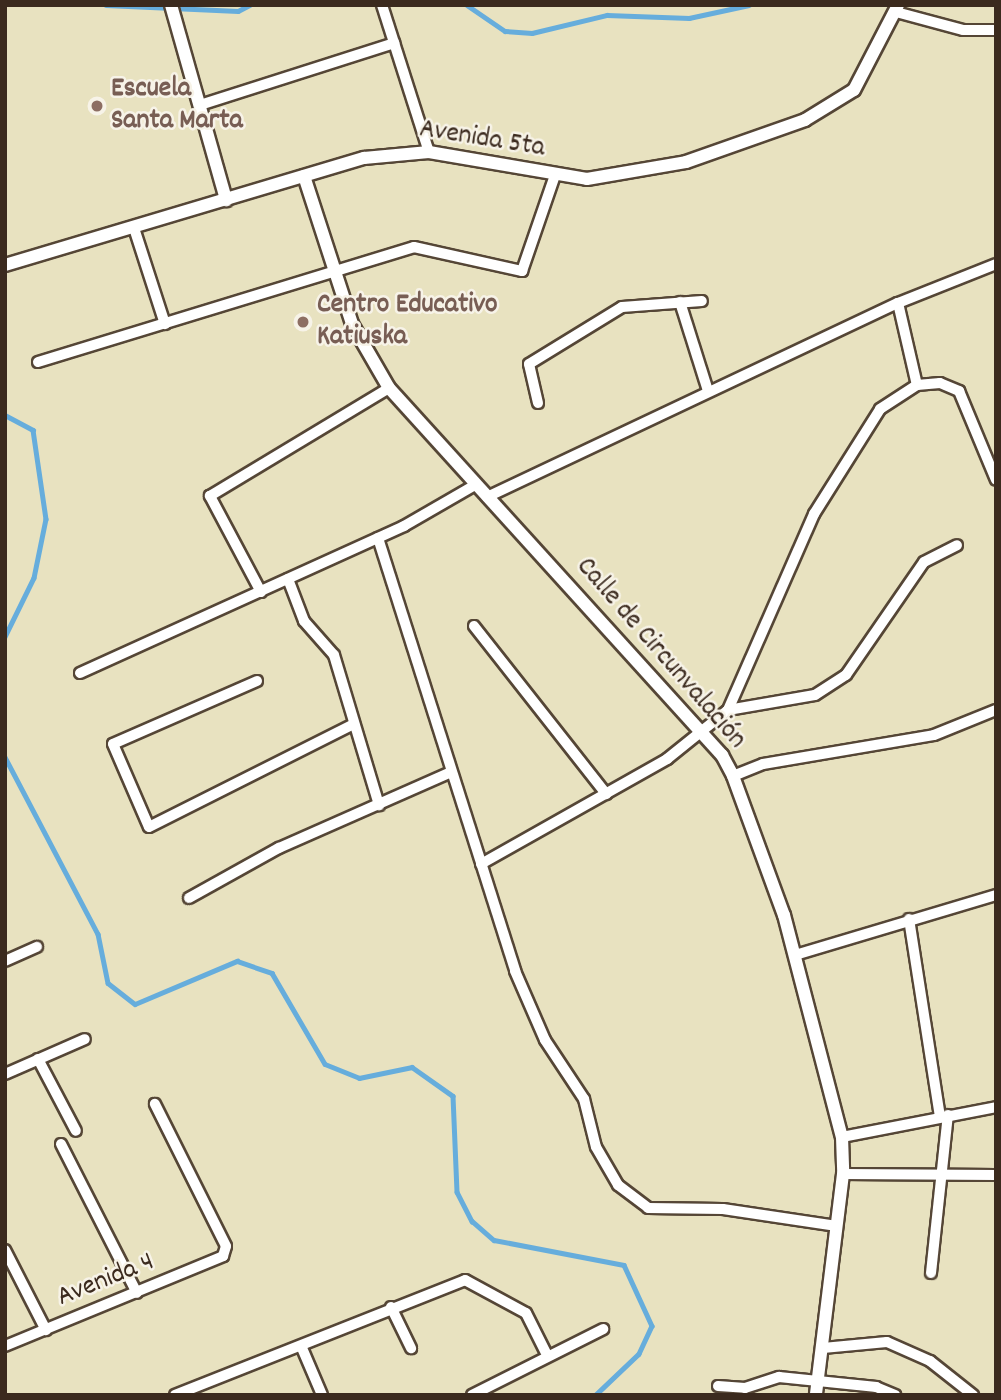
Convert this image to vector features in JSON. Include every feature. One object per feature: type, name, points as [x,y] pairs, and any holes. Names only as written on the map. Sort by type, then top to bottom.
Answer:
[{"type":"street","points":[[171,5],[226,200]]},
{"type":"street","points":[[382,5],[429,152]]},
{"type":"street","points":[[897,8],[963,30],[996,30]]},
{"type":"street","name":"Avenida 5ta","points":[[5,265],[364,158],[429,152],[587,179],[685,162],[805,120],[854,90],[897,8]]},
{"type":"street","points":[[200,105],[394,43]]},
{"type":"street","points":[[38,362],[427,246],[522,271],[555,175]]},
{"type":"street","name":"Calle de Circunvalación","points":[[304,176],[352,324],[389,388],[704,735],[733,776],[795,955],[842,1137],[843,1174],[816,1395]]},
{"type":"street","points":[[134,228],[165,324]]},
{"type":"street","points":[[487,497],[898,303],[996,264]]},
{"type":"street","points":[[538,403],[529,364],[622,307],[702,301]]},
{"type":"street","points":[[680,302],[708,391]]},
{"type":"street","points":[[898,303],[917,385]]},
{"type":"street","points":[[481,864],[704,735],[728,710],[814,513],[874,415],[917,385],[940,383],[964,396],[996,480]]},
{"type":"street","points":[[261,592],[210,496],[389,388]]},
{"type":"street","points":[[80,673],[378,538],[475,485]]},
{"type":"street","points":[[378,538],[449,773],[515,971],[545,1040],[584,1099],[596,1147],[618,1185],[648,1208],[723,1209],[837,1226]]},
{"type":"street","points":[[728,710],[815,695],[846,675],[924,562],[957,545]]},
{"type":"street","points":[[288,579],[304,621],[334,655],[379,805]]},
{"type":"street","points":[[474,626],[606,794]]},
{"type":"street","points":[[257,681],[113,744],[149,827],[354,724]]},
{"type":"street","points":[[733,776],[763,764],[934,735],[996,710]]},
{"type":"street","points":[[189,898],[279,848],[449,773]]},
{"type":"street","points":[[795,955],[996,895]]},
{"type":"street","points":[[909,919],[944,1115],[945,1176],[931,1273]]},
{"type":"street","points":[[5,961],[37,947]]},
{"type":"street","points":[[5,1074],[85,1039]]},
{"type":"street","points":[[38,1059],[76,1131]]},
{"type":"street","name":"Avenida 4","points":[[5,1346],[223,1256],[226,1246],[155,1104]]},
{"type":"street","points":[[842,1137],[996,1107]]},
{"type":"street","points":[[61,1144],[137,1293]]},
{"type":"street","points":[[843,1174],[996,1175]]},
{"type":"street","points":[[5,1250],[46,1330]]},
{"type":"street","points":[[175,1395],[302,1348],[391,1307],[455,1282],[477,1282],[526,1313],[546,1353]]},
{"type":"street","points":[[391,1307],[411,1348]]},
{"type":"street","points":[[472,1395],[546,1353],[603,1329]]},
{"type":"street","points":[[822,1348],[887,1342],[921,1356],[973,1395]]},
{"type":"street","points":[[302,1348],[322,1395]]},
{"type":"street","points":[[718,1387],[745,1388],[779,1377],[818,1380],[895,1395]]},
{"type":"waterway","points":[[106,5],[238,11],[250,5]]},
{"type":"waterway","points":[[467,5],[505,31],[532,33],[607,15],[689,18],[749,5]]},
{"type":"waterway","points":[[5,415],[33,430],[46,519],[34,578],[5,637]]},
{"type":"waterway","points":[[5,757],[98,934],[108,983],[135,1004],[237,961],[272,973],[325,1064],[359,1078],[412,1067],[453,1096],[457,1192],[472,1221],[494,1240],[624,1265],[652,1326],[639,1354],[596,1395]]},
{"type":"place","name":"Escuela Santa Marta","points":[[97,106]]},
{"type":"place","name":"Centro Educativo Katiuska","points":[[303,322]]}]
